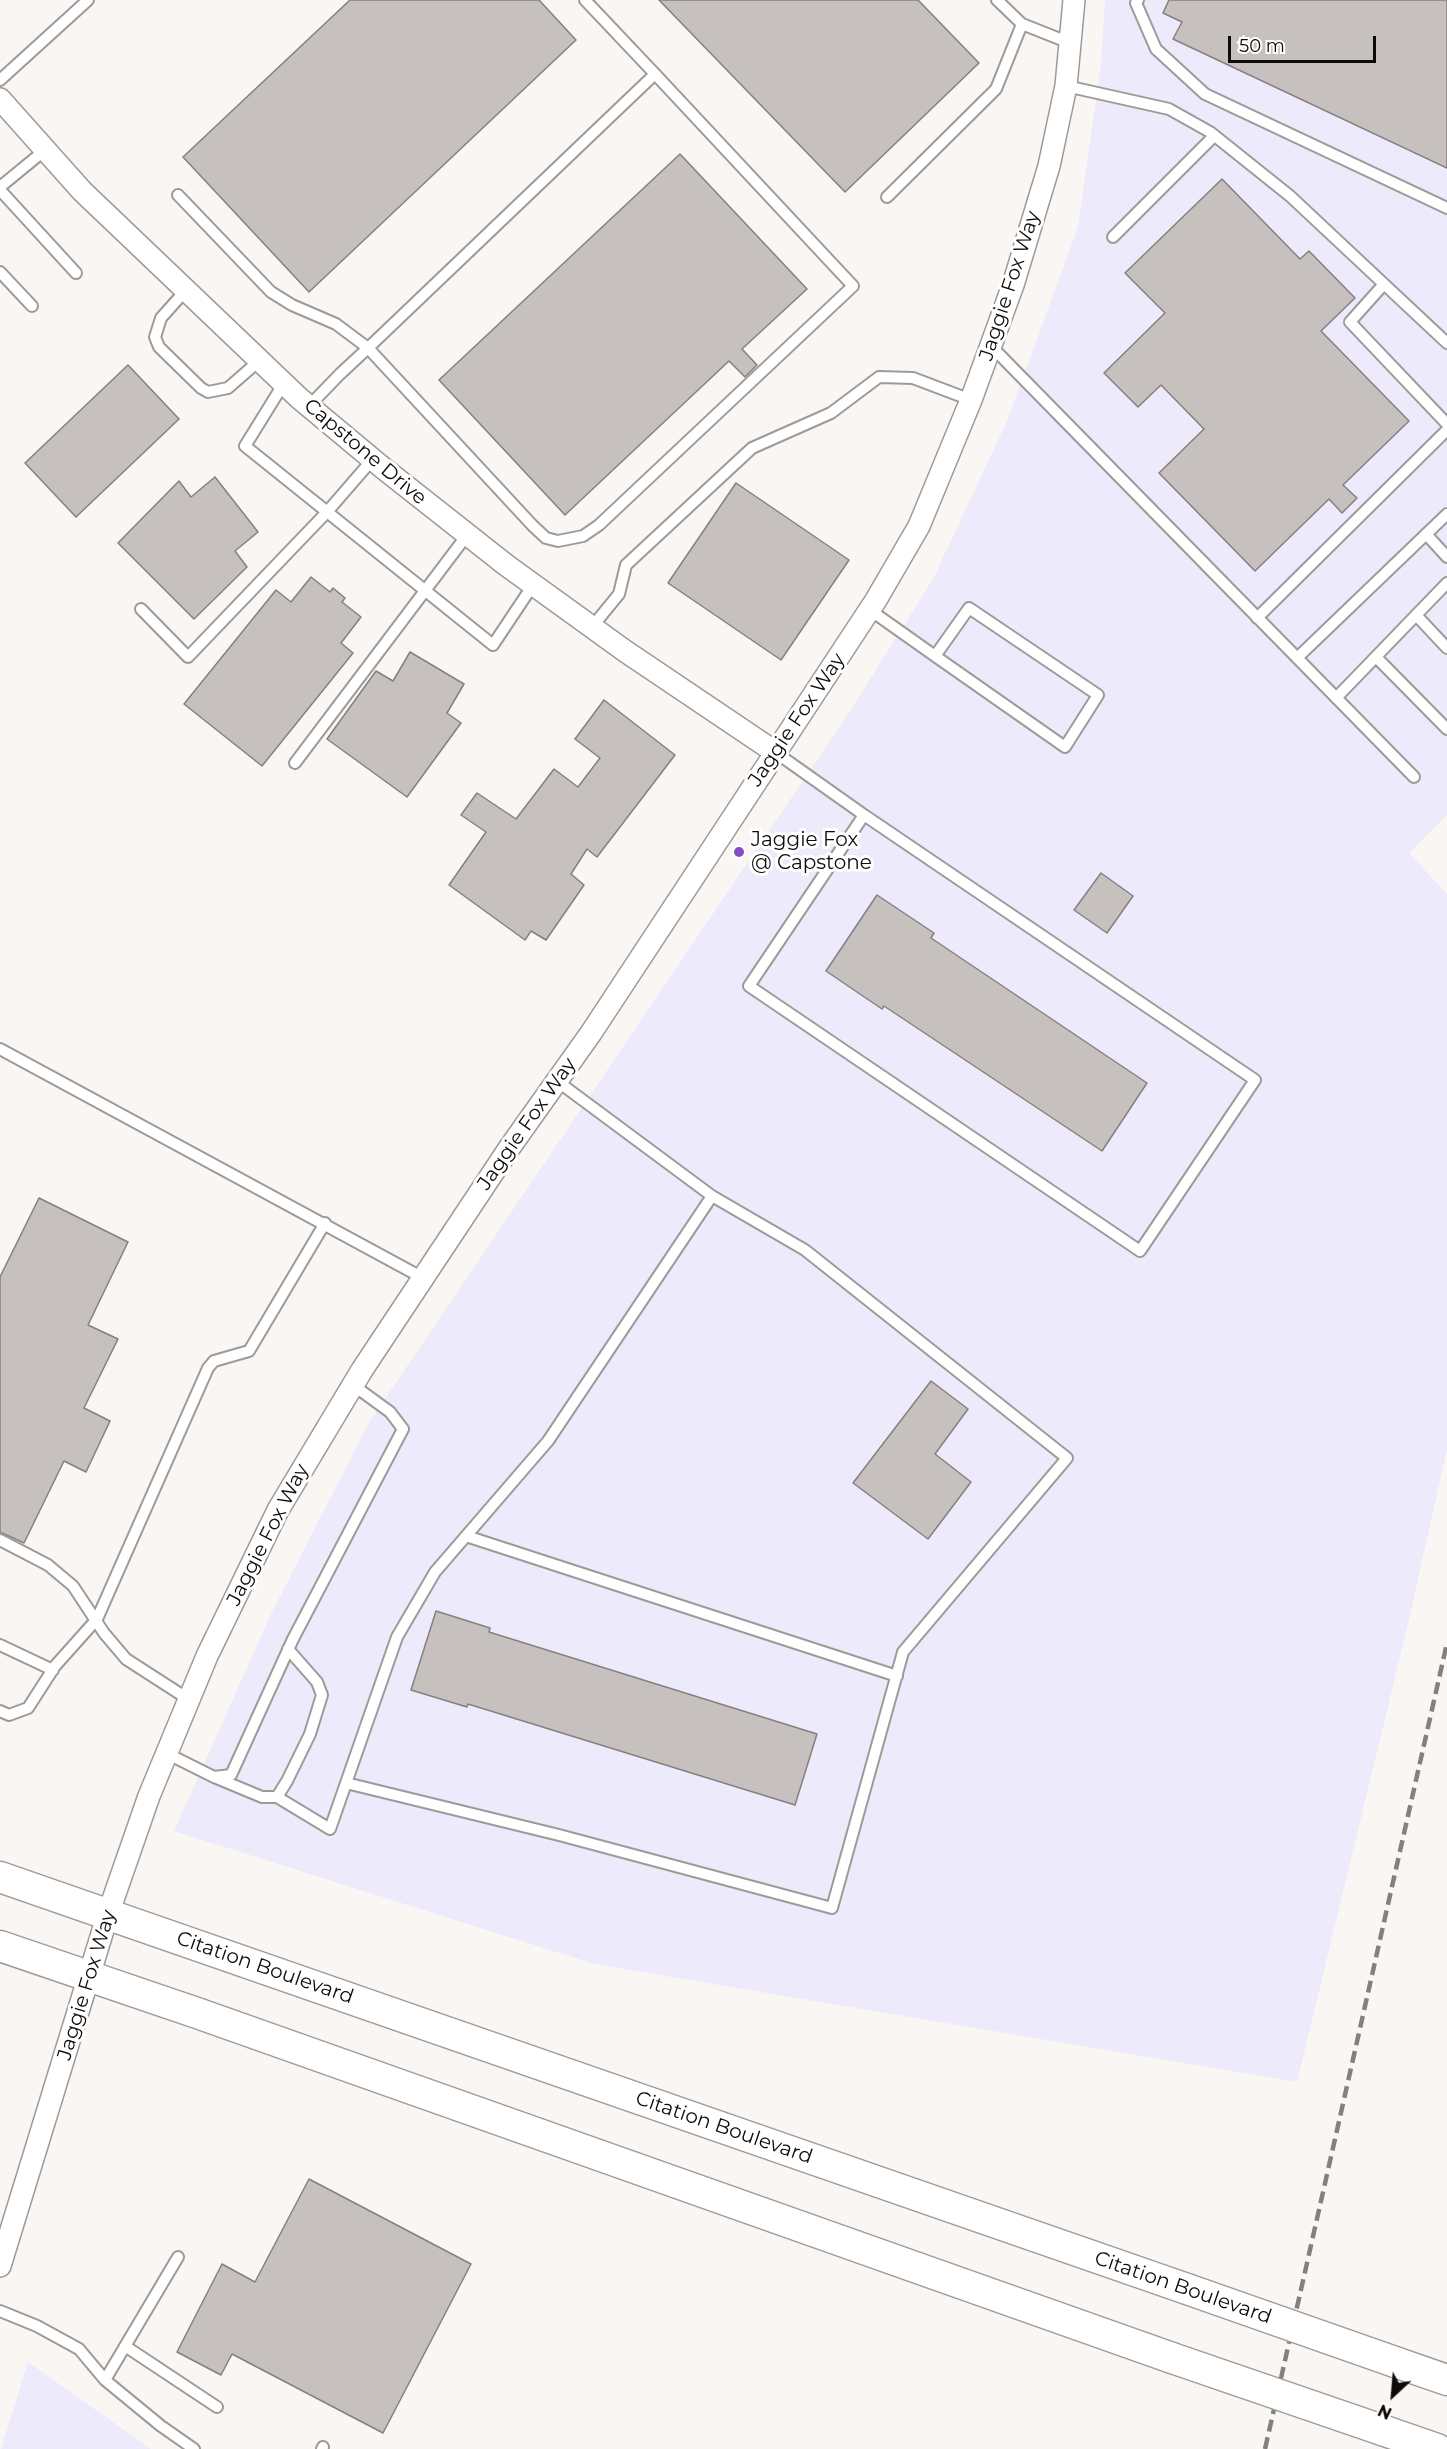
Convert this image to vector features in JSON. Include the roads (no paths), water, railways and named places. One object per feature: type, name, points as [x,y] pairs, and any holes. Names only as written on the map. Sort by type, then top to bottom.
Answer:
[{"type":"main road","name":"Citation Boulevard","points":[[0,1876],[1447,2380]]},
{"type":"main road","points":[[0,1946],[1437,2449]]},
{"type":"street","name":"Jaggie Fox Way","points":[[0,2266],[108,1914],[166,1753],[188,1699],[278,1510],[353,1385],[870,610],[920,526],[972,400],[1013,285],[1049,166],[1066,86],[1074,0]]},
{"type":"street","name":"Capstone Drive","points":[[0,99],[82,191],[284,383],[372,460],[533,585],[775,752]]},
{"type":"lane","points":[[0,80],[88,0]]},
{"type":"lane","points":[[178,195],[271,292],[292,305],[336,324],[368,348],[546,538],[570,541],[583,537],[599,525],[853,286],[585,0]]},
{"type":"lane","points":[[997,0],[1022,24],[1070,43]]},
{"type":"lane","points":[[1138,0],[1136,3],[1156,49],[1205,94],[1447,208]]},
{"type":"lane","points":[[887,197],[996,89],[1022,24]]},
{"type":"lane","points":[[309,406],[655,74]]},
{"type":"lane","points":[[1066,86],[1169,110],[1214,136],[1290,196],[1447,343]]},
{"type":"lane","points":[[1113,237],[1214,136]]},
{"type":"lane","points":[[45,150],[0,188],[76,273]]},
{"type":"lane","points":[[0,272],[32,306]]},
{"type":"lane","points":[[1384,284],[1350,322],[1447,424]]},
{"type":"lane","points":[[186,290],[161,318],[155,337],[159,347],[201,388],[208,392],[228,388],[260,360]]},
{"type":"lane","points":[[991,346],[1414,777]]},
{"type":"lane","points":[[592,627],[619,594],[627,565],[753,448],[831,413],[879,377],[913,378],[972,400]]},
{"type":"lane","points":[[284,383],[245,446],[493,645],[533,585]]},
{"type":"lane","points":[[1257,618],[1447,430]]},
{"type":"lane","points":[[141,609],[189,657],[327,512],[372,460]]},
{"type":"lane","points":[[1297,658],[1447,514]]},
{"type":"lane","points":[[295,763],[467,534]]},
{"type":"lane","points":[[1426,534],[1447,557]]},
{"type":"lane","points":[[1336,698],[1447,583]]},
{"type":"lane","points":[[870,610],[935,656],[1065,747],[1098,695],[969,608],[935,656]]},
{"type":"lane","points":[[1416,615],[1447,648]]},
{"type":"lane","points":[[1376,657],[1447,729]]},
{"type":"lane","points":[[775,752],[864,815],[1255,1080],[1140,1251],[748,986],[864,815]]},
{"type":"lane","points":[[0,1049],[423,1278]]},
{"type":"lane","points":[[346,1784],[559,1835],[832,1908],[903,1652],[1066,1458],[805,1250],[712,1196],[557,1081]]},
{"type":"lane","points":[[166,1753],[214,1777],[262,1797],[277,1797],[330,1829],[397,1637],[435,1572],[548,1441],[712,1196]]},
{"type":"lane","points":[[0,1710],[9,1715],[28,1708],[53,1670],[97,1619],[208,1368],[214,1361],[249,1351],[325,1223]]},
{"type":"lane","points":[[214,1777],[231,1775],[288,1649],[403,1429],[390,1412],[353,1385]]},
{"type":"lane","points":[[466,1536],[897,1676]]},
{"type":"lane","points":[[0,1540],[48,1565],[74,1586],[104,1633],[126,1659],[188,1699]]},
{"type":"lane","points":[[0,1645],[53,1670]]},
{"type":"lane","points":[[277,1797],[310,1734],[322,1695],[317,1682],[288,1649]]},
{"type":"lane","points":[[105,2380],[178,2257]]},
{"type":"lane","points":[[0,2311],[37,2326],[80,2349],[105,2380],[161,2426],[194,2449]]},
{"type":"lane","points":[[125,2346],[218,2407]]},
{"type":"railway","points":[[1265,2449],[1447,1643]]},
{"type":"place","name":"Jaggie Fox @ Capstone","points":[[739,852]]}]
